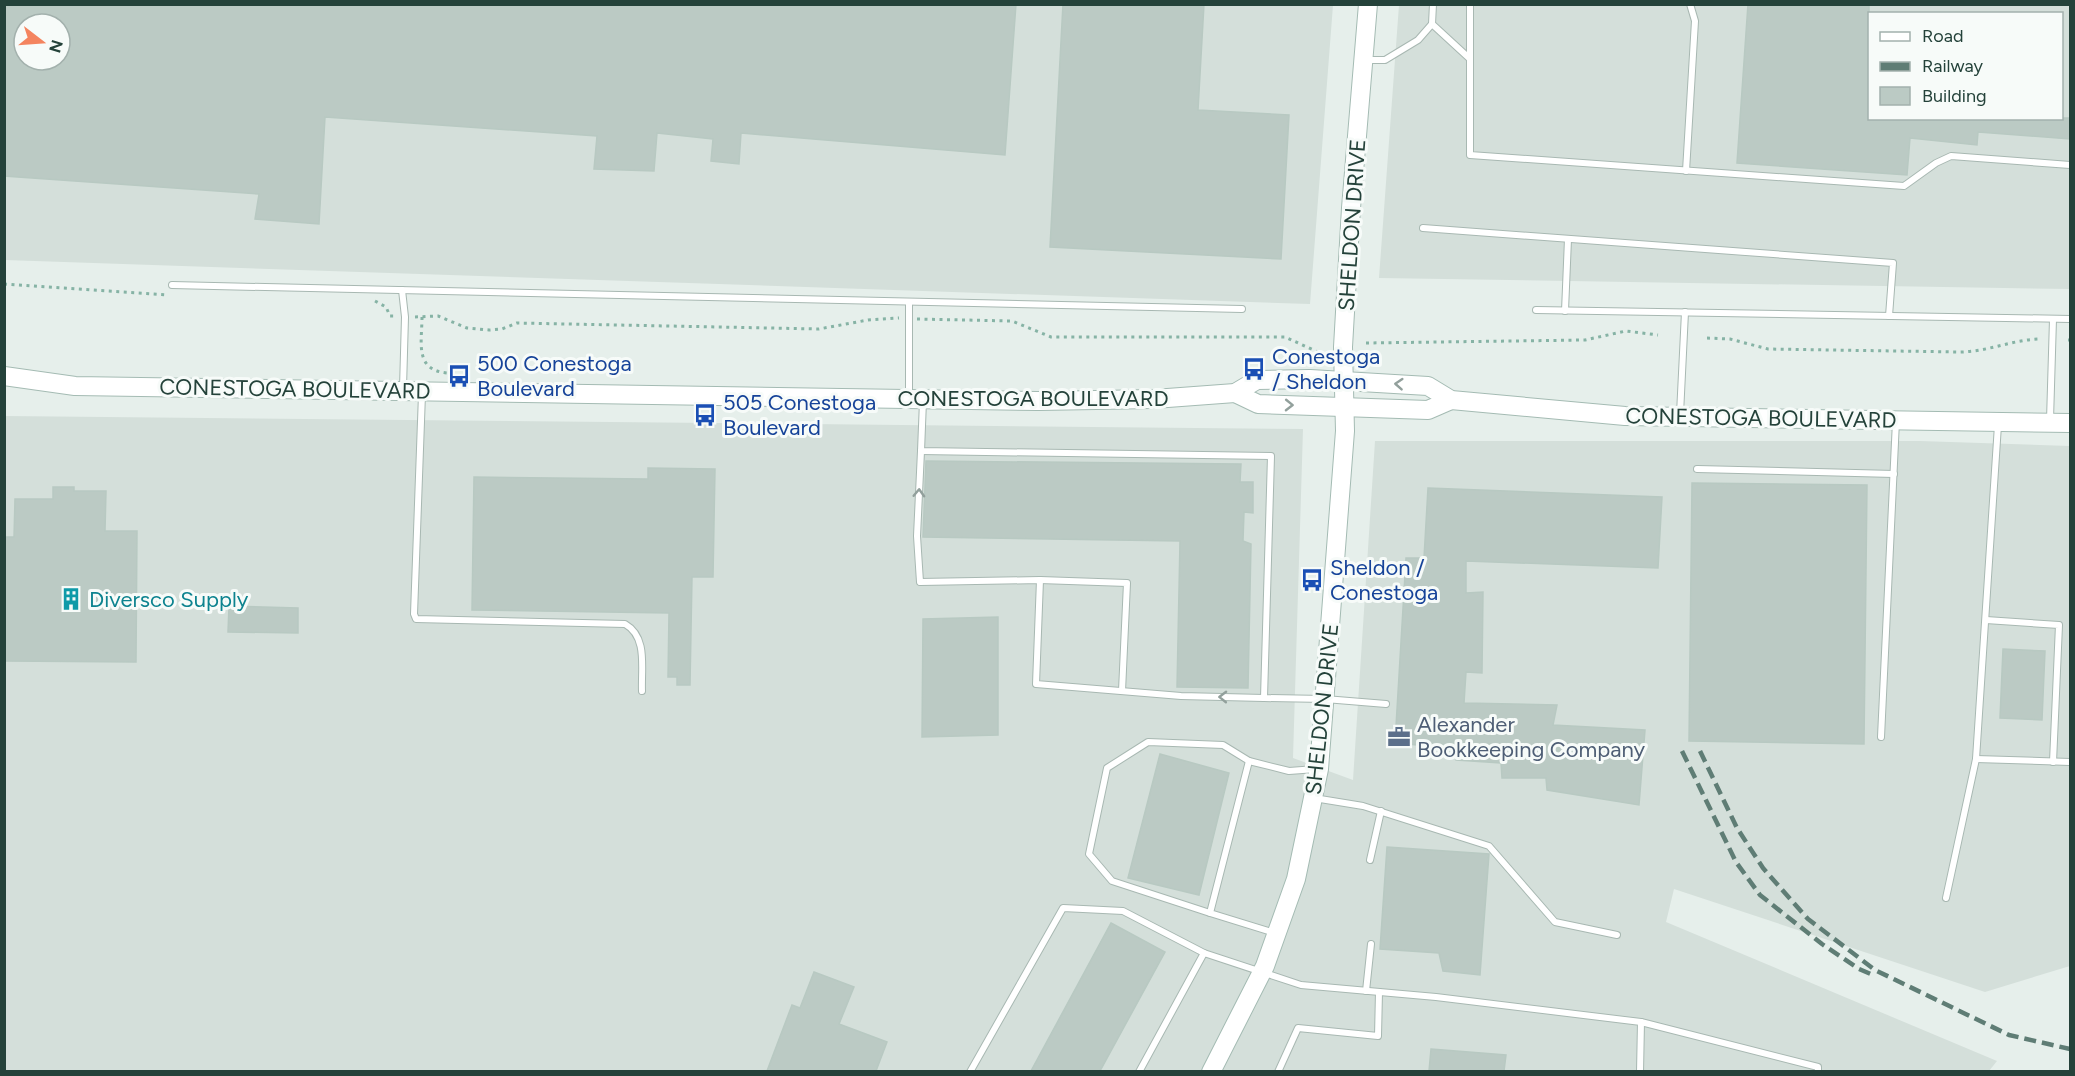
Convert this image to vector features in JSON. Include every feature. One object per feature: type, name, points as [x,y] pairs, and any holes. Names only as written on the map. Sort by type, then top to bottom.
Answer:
[{"type":"street","name":"SHELDON DRIVE","points":[[1211,1071],[1262,971],[1277,933],[1296,879],[1319,769],[1345,406],[1351,208],[1368,4]]},
{"type":"street","name":"CONESTOGA BOULEVARD","points":[[4,375],[75,386],[916,399],[1131,400],[1235,393],[1257,380],[1344,380],[1428,386],[1451,400],[1625,417],[2070,423]]},
{"type":"street","name":"CONESTOGA BOULEVARD","points":[[1235,393],[1258,404],[1428,410],[1451,400]]},
{"type":"lane","points":[[1365,60],[1385,60],[1418,40],[1432,24],[1434,4]]},
{"type":"lane","points":[[1470,4],[1470,155],[1904,186],[1936,163],[1951,156],[2070,165]]},
{"type":"lane","points":[[1686,171],[1695,21],[1690,4]]},
{"type":"lane","points":[[1432,24],[1469,58]]},
{"type":"lane","points":[[1423,228],[1893,263],[1889,316]]},
{"type":"lane","points":[[1565,311],[1568,239]]},
{"type":"lane","points":[[172,285],[1242,309]]},
{"type":"lane","points":[[402,290],[405,316],[403,390]]},
{"type":"lane","points":[[909,303],[908,319],[921,451],[917,536],[920,582],[1040,580],[1127,583],[1122,691]]},
{"type":"lane","points":[[1536,310],[2070,319]]},
{"type":"lane","points":[[1680,417],[1685,312]]},
{"type":"lane","points":[[2049,422],[2053,319]]},
{"type":"lane","points":[[422,391],[414,614],[416,619],[625,624],[634,629],[641,638],[642,691]]},
{"type":"lane","points":[[1881,737],[1896,421]]},
{"type":"lane","points":[[1946,898],[1976,759],[1998,422]]},
{"type":"lane","points":[[921,451],[1271,456],[1264,698]]},
{"type":"lane","points":[[1697,469],[1894,474]]},
{"type":"lane","points":[[1040,580],[1036,684],[1181,696],[1325,699],[1386,704]]},
{"type":"lane","points":[[1986,620],[2059,625],[2053,762]]},
{"type":"lane","points":[[1277,933],[1112,881],[1089,854],[1107,768],[1148,742],[1223,745],[1249,761],[1289,771],[1319,769]]},
{"type":"lane","points":[[1976,759],[2070,762]]},
{"type":"lane","points":[[1210,913],[1249,761]]},
{"type":"lane","points":[[1313,798],[1363,806],[1489,846],[1555,922],[1617,935]]},
{"type":"lane","points":[[1370,860],[1381,811]]},
{"type":"lane","points":[[970,1071],[1063,908],[1123,912],[1204,953],[1301,985],[1641,1022],[1818,1067],[1818,1071]]},
{"type":"lane","points":[[1366,991],[1371,944]]},
{"type":"lane","points":[[1138,1071],[1204,953]]},
{"type":"lane","points":[[1278,1071],[1298,1028],[1378,1036],[1379,992]]},
{"type":"lane","points":[[1640,1071],[1641,1022]]},
{"type":"path","points":[[4,284],[175,295]]},
{"type":"path","points":[[366,300],[376,301],[386,307],[390,316],[438,316],[466,328],[489,330],[502,329],[517,322],[819,328],[868,320],[1012,321],[1051,337],[1284,337],[1318,352]]},
{"type":"path","points":[[422,316],[422,355],[426,365],[436,372],[458,374]]},
{"type":"path","points":[[1366,343],[1585,340],[1626,331],[1658,335]]},
{"type":"path","points":[[1707,338],[1730,339],[1768,349],[1959,352],[1976,352],[2017,340],[2039,339]]},
{"type":"shaded area","points":[[4,5],[1333,5],[1310,304],[5,260]]},
{"type":"shaded area","points":[[1399,5],[2070,5],[2070,289],[1379,278]]},
{"type":"shaded area","points":[[5,416],[1303,429],[1293,758],[1353,780],[1375,441],[1920,441],[2070,446],[2070,966],[1985,992],[1674,889],[1666,922],[1997,1061],[1989,1071],[5,1072]]},
{"type":"building","points":[[4,4],[1016,4],[1005,155],[741,133],[739,164],[711,161],[713,139],[657,133],[654,171],[594,169],[597,136],[325,117],[319,224],[255,219],[259,194],[4,176]]},
{"type":"building","points":[[1063,4],[1204,4],[1198,110],[1289,115],[1281,259],[1050,247]]},
{"type":"building","points":[[1748,4],[1869,4],[1868,120],[2063,120],[2063,118],[2070,118],[2070,139],[1978,132],[1977,145],[1910,138],[1907,175],[1737,163]]},
{"type":"building","points":[[926,461],[1241,464],[1240,482],[1253,482],[1253,513],[1244,512],[1243,541],[1251,544],[1248,688],[1177,687],[1180,541],[923,537]]},
{"type":"building","points":[[648,468],[715,469],[713,577],[692,577],[690,685],[677,685],[677,677],[668,677],[669,613],[472,610],[474,477],[648,479]]},
{"type":"building","points":[[1692,483],[1867,485],[1864,744],[1689,741]]},
{"type":"building","name":"Diversco Supply","points":[[53,487],[74,487],[74,491],[106,491],[105,531],[137,531],[136,662],[4,661],[4,537],[14,537],[15,499],[53,499]]},
{"type":"building","points":[[1428,488],[1662,497],[1658,568],[1466,561],[1466,593],[1483,592],[1482,673],[1466,672],[1464,703],[1557,705],[1553,725],[1645,730],[1639,805],[1547,790],[1546,778],[1502,778],[1501,763],[1456,760],[1453,748],[1395,743],[1406,558],[1424,558]]},
{"type":"building","points":[[229,606],[298,608],[298,633],[228,632]]},
{"type":"building","points":[[998,617],[998,735],[922,737],[923,619]]},
{"type":"building","points":[[2003,649],[2045,651],[2042,720],[2000,718]]},
{"type":"building","points":[[1160,754],[1229,773],[1199,895],[1128,878]]},
{"type":"building","points":[[1387,847],[1489,854],[1480,975],[1443,971],[1439,953],[1380,949]]},
{"type":"building","points":[[1111,923],[1165,952],[1100,1071],[1031,1071]]},
{"type":"building","points":[[814,972],[854,987],[839,1024],[887,1042],[876,1071],[767,1071],[792,1005],[800,1008]]},
{"type":"building","points":[[1431,1049],[1506,1055],[1504,1071],[1429,1071]]},
{"type":"railway","points":[[1682,751],[1736,862],[1760,895],[1822,944],[1859,969],[1873,975]]},
{"type":"railway","points":[[1700,751],[1737,828],[1763,868],[1808,919],[1875,970],[2009,1035],[2070,1049]]},
{"type":"place","name":"Conestoga / Sheldon","points":[[1254,369]]},
{"type":"place","name":"500 Conestoga Boulevard","points":[[459,376]]},
{"type":"place","name":"505 Conestoga Boulevard","points":[[705,415]]},
{"type":"place","name":"Sheldon / Conestoga","points":[[1312,580]]},
{"type":"place","name":"Diversco Supply","points":[[71,599]]},
{"type":"place","name":"Alexander Bookkeeping Company","points":[[1399,737]]}]
